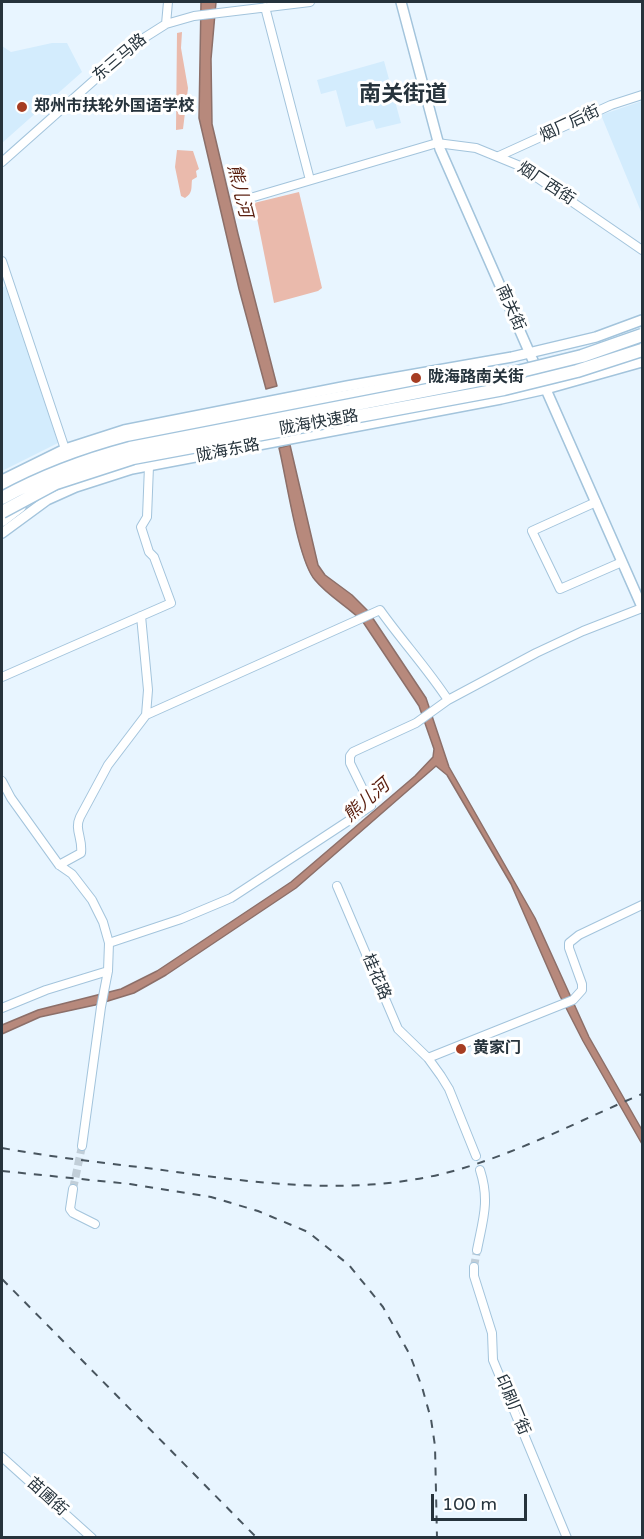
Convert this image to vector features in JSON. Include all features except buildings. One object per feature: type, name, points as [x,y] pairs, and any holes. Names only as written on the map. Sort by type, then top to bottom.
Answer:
[{"type":"highway","name":"陇海快速路","points":[[2,498],[26,485],[83,462],[130,448],[505,375],[582,356],[642,333]]},
{"type":"highway","name":"陇海快速路","points":[[2,512],[25,498],[85,472],[132,458],[504,389],[557,377],[642,351]]},
{"type":"highway","points":[[2,487],[26,473],[116,441],[330,398],[445,378],[505,375]]},
{"type":"highway","points":[[2,520],[19,507],[25,498]]},
{"type":"street","points":[[166,24],[168,2]]},
{"type":"street","points":[[309,2],[265,7],[310,180]]},
{"type":"street","name":"南关街","points":[[401,2],[437,143],[642,608]]},
{"type":"street","name":"东三马路","points":[[2,162],[136,43],[166,24],[194,16],[265,7]]},
{"type":"street","name":"烟厂后街","points":[[499,156],[611,105],[642,95]]},
{"type":"street","points":[[240,201],[437,143]]},
{"type":"street","name":"烟厂西街","points":[[437,143],[476,148],[499,156],[529,172],[642,250]]},
{"type":"street","points":[[2,261],[65,449]]},
{"type":"street","points":[[2,480],[65,449],[96,438],[169,420],[530,353],[596,337],[642,320]]},
{"type":"street","name":"陇海东路","points":[[2,533],[47,501],[76,487],[109,476],[149,466],[546,389],[642,362]]},
{"type":"street","points":[[2,677],[171,603],[141,527],[147,517],[149,466]]},
{"type":"street","points":[[596,502],[532,531],[561,589],[622,562]]},
{"type":"street","points":[[109,943],[181,919],[231,898],[371,806],[350,763],[350,756],[353,752],[416,723],[448,700],[536,652],[642,608]]},
{"type":"street","points":[[59,866],[81,853],[82,839],[77,825],[80,817],[108,765],[146,716],[380,610],[406,647],[425,666],[448,700]]},
{"type":"street","points":[[141,615],[148,690],[146,716]]},
{"type":"street","points":[[2,781],[10,798],[59,866],[72,874],[92,900],[103,922],[109,943],[108,971],[82,1146]]},
{"type":"street","name":"桂花路","points":[[337,886],[398,1029],[428,1058]]},
{"type":"street","points":[[476,1155],[449,1089],[428,1058],[573,1000],[582,990],[582,984],[569,944],[579,935],[642,905]]},
{"type":"street","points":[[2,1008],[46,990],[108,971]]},
{"type":"street","points":[[477,1250],[486,1196],[480,1170]]},
{"type":"street","points":[[73,1189],[70,1209],[73,1213],[95,1224]]},
{"type":"street","name":"印刷厂街","points":[[474,1267],[474,1276],[492,1333],[493,1360],[567,1538]]},
{"type":"street","name":"苗圃街","points":[[2,1457],[92,1538]]},
{"type":"shaded area","points":[[201,2],[216,2],[211,59],[212,124],[277,386],[266,389],[239,289],[199,118]]},
{"type":"shaded area","points":[[182,32],[181,48],[188,88],[183,129],[176,130],[177,33]]},
{"type":"shaded area","name":"郑州市扶轮外国语学校","points":[[52,43],[67,43],[82,72],[2,143],[2,46],[11,52]]},
{"type":"shaded area","points":[[384,61],[401,123],[376,129],[373,120],[346,127],[336,90],[321,94],[317,80]]},
{"type":"shaded area","points":[[642,101],[642,214],[601,115]]},
{"type":"shaded area","points":[[177,150],[193,151],[199,169],[196,171],[197,177],[192,180],[190,192],[185,198],[181,196],[175,167]]},
{"type":"shaded area","points":[[299,192],[322,288],[274,303],[254,203]]},
{"type":"shaded area","points":[[5,286],[58,443],[2,471],[2,288]]},
{"type":"shaded area","points":[[290,445],[318,565],[325,575],[352,595],[368,611],[426,698],[449,767],[535,918],[589,1037],[642,1130],[642,1144],[560,996],[511,884],[447,775],[436,766],[296,888],[166,975],[134,993],[95,1005],[40,1017],[2,1034],[2,1025],[38,1010],[121,989],[157,971],[291,882],[415,776],[433,757],[434,749],[419,706],[363,622],[321,586],[309,570],[293,517],[279,448]]},
{"type":"tunnel","points":[[73,1189],[82,1146]]},
{"type":"tunnel","points":[[474,1267],[477,1250]]},
{"type":"railway","points":[[2,1148],[78,1160],[268,1183],[344,1186],[382,1184],[420,1179],[481,1162],[642,1094]]},
{"type":"railway","points":[[2,1171],[130,1184],[211,1197],[258,1211],[308,1232],[349,1265],[383,1307],[410,1355],[422,1387],[431,1419],[435,1446],[437,1538]]},
{"type":"railway","points":[[2,1279],[257,1538]]},
{"type":"place","name":"郑州市扶轮外国语学校","points":[[22,107]]},
{"type":"place","name":"陇海路南关街","points":[[416,378]]},
{"type":"place","name":"黄家门","points":[[461,1049]]},
{"type":"district","name":"南关街道","points":[[403,95]]},
{"type":"water label","name":"熊儿河","points":[[239,191]]},
{"type":"water label","name":"熊儿河","points":[[367,801]]}]
